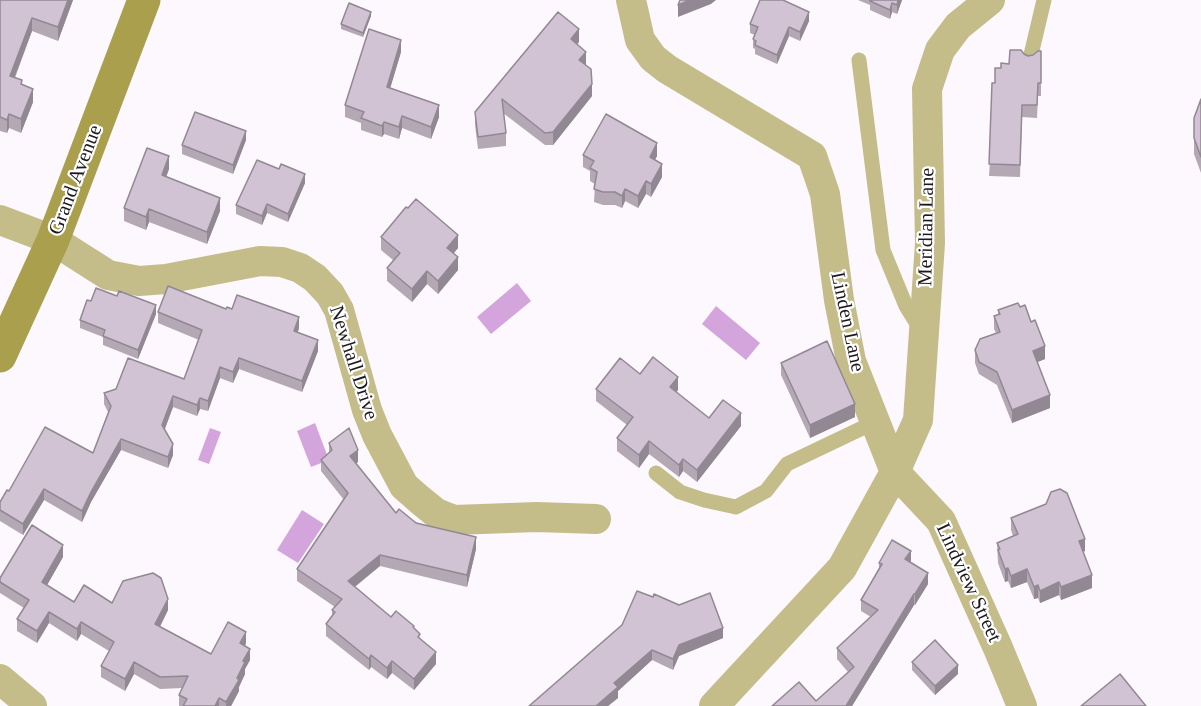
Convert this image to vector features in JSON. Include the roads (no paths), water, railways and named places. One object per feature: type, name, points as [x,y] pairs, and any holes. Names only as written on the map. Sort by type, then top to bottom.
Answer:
[{"type":"street","name":"Grand Avenue","points":[[0,356],[53,240],[144,0]]},
{"type":"street","name":"Linden Lane","points":[[631,0],[640,40],[653,58],[667,69],[812,156],[825,194],[839,300],[851,361],[895,472]]},
{"type":"street","name":"Meridian Lane","points":[[895,472],[918,420],[930,243],[927,89],[940,50],[958,26],[990,0]]},
{"type":"street","name":"Newhall Drive","points":[[0,220],[53,240],[108,275],[139,280],[166,279],[260,261],[282,262],[300,268],[315,278],[330,294],[339,310],[367,410],[377,435],[404,486],[420,500],[436,513],[454,520],[537,517],[596,519]]},
{"type":"street","points":[[714,706],[842,568],[895,472]]},
{"type":"street","name":"Lindview Street","points":[[895,472],[941,521],[1022,706]]},
{"type":"street","points":[[0,680],[32,706]]},
{"type":"lane","points":[[1030,59],[1044,0]]},
{"type":"lane","points":[[859,60],[883,250],[906,306],[924,335]]},
{"type":"lane","points":[[656,473],[680,492],[736,507],[766,491],[787,464],[875,422]]}]
